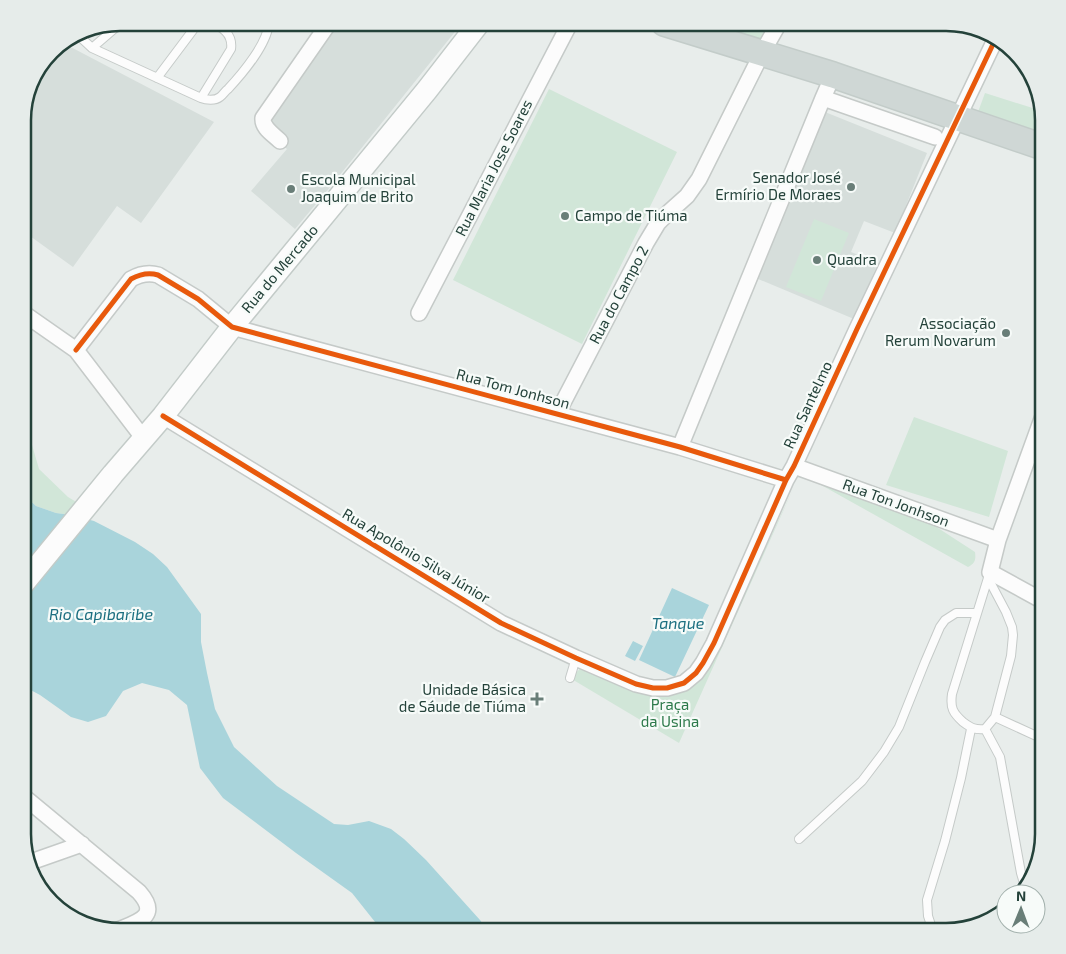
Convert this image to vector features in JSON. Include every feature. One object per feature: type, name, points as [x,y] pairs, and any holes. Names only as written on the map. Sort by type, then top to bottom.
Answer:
[{"type":"main road","name":"Rua do Mercado","points":[[31,574],[112,474],[163,416],[232,327],[427,90],[473,31]]},
{"type":"main road","points":[[692,31],[833,75],[1035,144]]},
{"type":"street","points":[[280,141],[264,126],[262,122],[264,115],[324,31]]},
{"type":"street","name":"Rua Maria Jose Soares","points":[[419,313],[565,31]]},
{"type":"street","name":"Rua do Campo 2","points":[[557,414],[646,242],[658,223],[687,196],[699,179],[774,31]]},
{"type":"street","name":"Rua Santelmo","points":[[668,688],[684,683],[696,673],[714,643],[853,337],[993,45]]},
{"type":"street","points":[[680,447],[833,75]]},
{"type":"street","points":[[823,98],[935,137]]},
{"type":"street","points":[[76,350],[131,279],[151,273],[158,275],[198,300],[232,327]]},
{"type":"street","points":[[31,319],[76,350],[144,439]]},
{"type":"street","name":"Rua Tom Jonhson","points":[[232,327],[680,447],[790,473]]},
{"type":"street","name":"Rua Apolônio Silva Júnior","points":[[163,416],[501,623],[636,684],[653,688],[668,688]]},
{"type":"street","points":[[1035,438],[998,540],[989,575],[1035,597]]},
{"type":"street","name":"Rua Ton Jonhson","points":[[790,473],[998,540]]},
{"type":"street","points":[[31,803],[139,892],[146,900],[148,906],[147,914],[144,918],[134,923]]},
{"type":"street","points":[[35,860],[82,844]]},
{"type":"lane","points":[[157,78],[191,31]]},
{"type":"lane","points":[[201,98],[231,49],[230,36],[225,31]]},
{"type":"lane","points":[[83,39],[92,48],[209,100],[219,98],[242,74],[267,31]]},
{"type":"lane","points":[[92,48],[110,32]]},
{"type":"lane","points":[[989,575],[1012,627],[1012,656],[994,717],[985,728],[972,728],[955,715],[951,702],[989,575]]},
{"type":"lane","points":[[799,839],[862,781],[884,752],[899,728],[925,662],[940,627],[945,620],[956,613],[977,613]]},
{"type":"lane","points":[[570,678],[576,658]]},
{"type":"lane","points":[[994,717],[1035,735]]},
{"type":"lane","points":[[930,923],[927,900],[961,778],[972,728]]},
{"type":"lane","points":[[985,728],[1000,758],[1023,879]]},
{"type":"shaded area","points":[[328,31],[456,31],[295,229],[251,191],[287,149],[256,123]]},
{"type":"shaded area","points":[[70,47],[214,122],[141,223],[117,206],[73,267],[31,237],[31,115],[34,97],[46,71],[62,53]]},
{"type":"shaded area","name":"Senador José Ermírio De Moraes","points":[[820,110],[927,153],[895,233],[864,221],[851,252],[878,263],[854,319],[751,276]]},
{"type":"green space","points":[[730,31],[771,31],[765,42]]},
{"type":"green space","name":"Campo de Tiúma","points":[[549,89],[677,152],[582,344],[453,280]]},
{"type":"green space","points":[[985,93],[1034,108],[1035,131],[978,112]]},
{"type":"green space","name":"Quadra","points":[[814,219],[849,233],[821,301],[786,287]]},
{"type":"green space","points":[[914,417],[1008,451],[989,517],[886,485]]},
{"type":"green space","points":[[31,441],[39,469],[68,497],[78,503],[71,515],[56,513],[36,506],[31,501]]},
{"type":"green space","points":[[814,481],[921,517],[975,552],[974,561],[968,567]]},
{"type":"green space","name":"Praça da Usina","points":[[794,487],[679,743],[570,678],[581,668],[658,693],[714,658]]},
{"type":"water","name":"Rio Capibaribe","points":[[31,501],[36,506],[56,513],[94,521],[135,542],[153,554],[167,567],[201,614],[201,642],[215,709],[234,747],[277,786],[334,824],[348,825],[369,821],[391,829],[426,860],[482,923],[376,923],[352,893],[223,798],[200,768],[187,705],[169,690],[142,683],[123,691],[106,716],[88,722],[71,717],[31,690]]},
{"type":"water","name":"Tanque","points":[[672,588],[709,605],[675,677],[639,660]]},
{"type":"water","points":[[633,641],[643,646],[635,661],[625,656]]},
{"type":"cycle path","points":[[163,416],[501,623],[636,684],[653,688],[667,688],[684,683],[696,673],[714,643],[786,480],[993,45]]},
{"type":"cycle path","points":[[76,350],[131,279],[144,274],[154,274],[198,299],[232,327],[680,447],[786,480]]},
{"type":"place","name":"Senador José Ermírio De Moraes","points":[[851,187]]},
{"type":"place","name":"Escola Municipal Joaquim de Brito","points":[[291,189]]},
{"type":"place","name":"Campo de Tiúma","points":[[565,216]]},
{"type":"place","name":"Quadra","points":[[817,260]]},
{"type":"place","name":"Associação Rerum Novarum","points":[[1006,333]]},
{"type":"place","name":"Unidade Básica de Sáude de Tiúma","points":[[537,699]]}]
